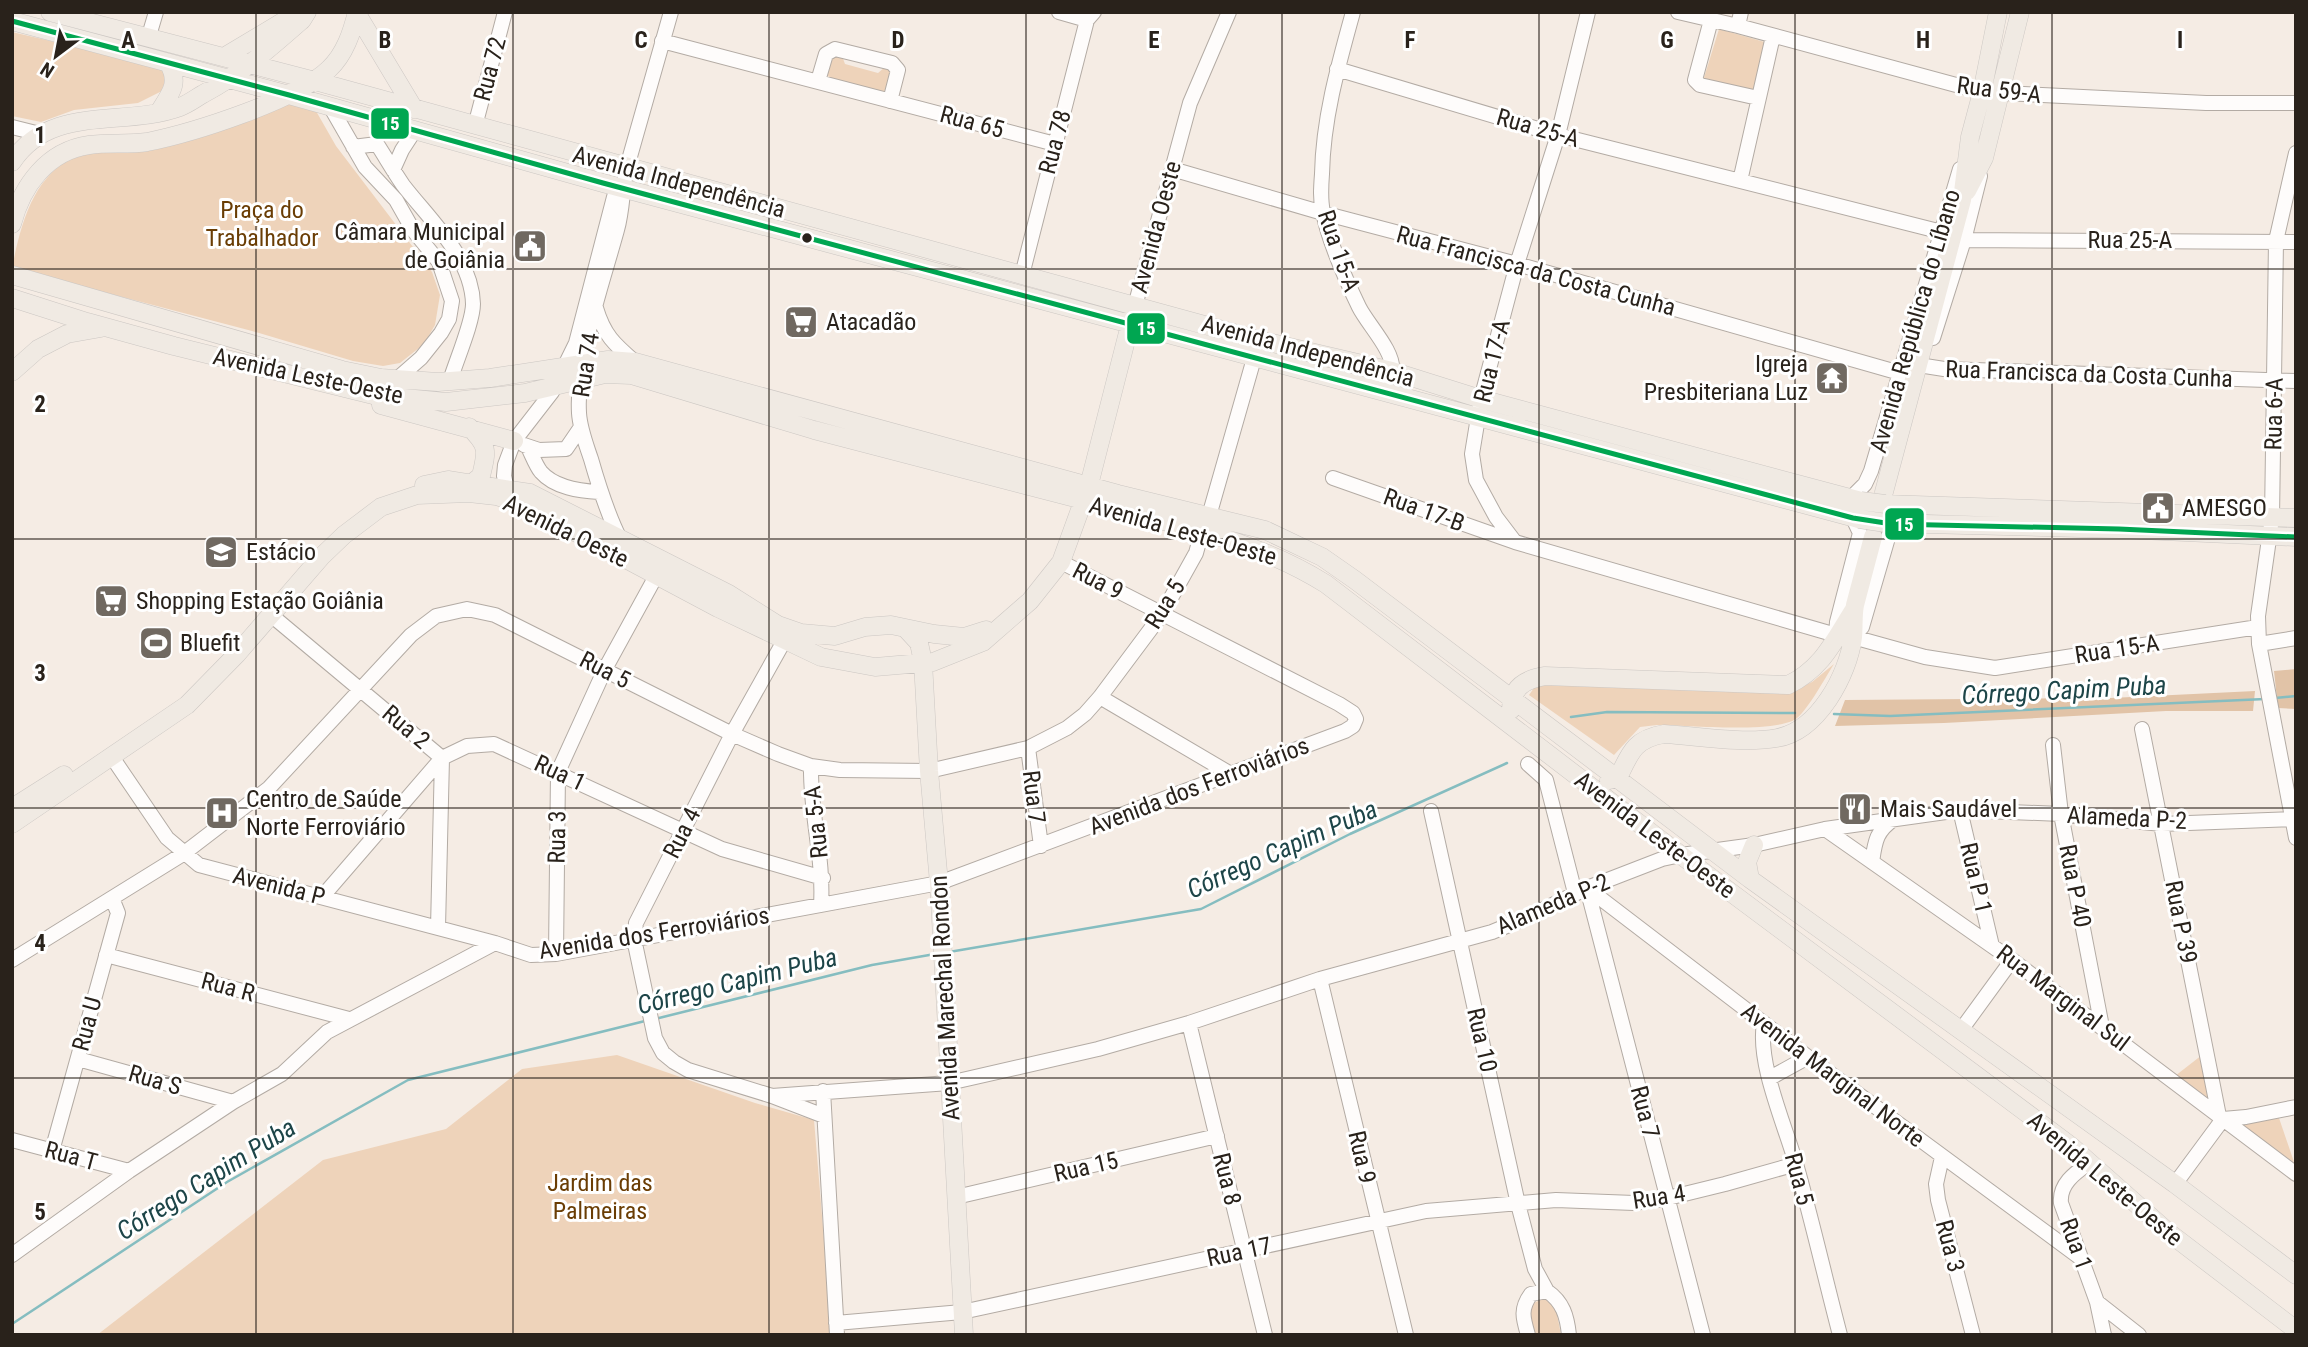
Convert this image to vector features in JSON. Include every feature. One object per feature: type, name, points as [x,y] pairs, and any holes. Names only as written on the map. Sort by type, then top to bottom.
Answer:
[{"type":"main road","name":"Avenida Independência","points":[[50,12],[253,64],[1022,275],[1132,314]]},
{"type":"main road","points":[[224,57],[299,12]]},
{"type":"main road","points":[[12,163],[22,148],[40,134],[89,120],[128,117],[181,107],[253,64],[307,12]]},
{"type":"main road","name":"Avenida República do Líbano","points":[[1889,500],[1962,200],[1970,137],[1998,12]]},
{"type":"main road","name":"Avenida República do Líbano","points":[[1962,200],[1984,158],[2020,12]]},
{"type":"main road","points":[[12,224],[19,201],[34,178],[55,158],[71,149],[90,145],[146,142],[209,124],[289,95],[315,81],[331,67],[346,47],[357,13]]},
{"type":"main road","points":[[357,13],[414,109]]},
{"type":"main road","name":"Avenida Independência","points":[[12,22],[330,106],[622,188],[1132,314],[1257,348],[1371,388],[1656,465],[1856,509],[1889,500],[2271,538],[2296,537]]},
{"type":"main road","points":[[159,112],[173,89],[174,74],[169,64]]},
{"type":"main road","name":"Avenida Leste-Oeste","points":[[12,275],[342,370],[397,379],[450,381],[576,370],[608,360],[1086,493],[1206,524],[1265,530],[1322,557],[1750,879],[2175,1184],[2296,1275]]},
{"type":"main road","name":"Avenida Leste-Oeste","points":[[12,298],[108,327],[329,386],[373,395],[446,402],[525,393],[555,387],[576,370]]},
{"type":"main road","name":"Avenida Oeste","points":[[12,808],[179,698],[233,643],[313,551],[345,520],[377,501],[415,486],[449,480],[472,483],[508,494],[656,576],[821,657],[875,667],[933,662],[983,642],[1030,601],[1061,562],[1086,493],[1132,314]]},
{"type":"main road","points":[[12,372],[38,349],[67,334],[108,327]]},
{"type":"main road","name":"Avenida Independência","points":[[1257,348],[1392,371],[1481,399],[1661,447],[1856,509],[1889,524],[2296,518]]},
{"type":"main road","points":[[329,386],[350,397],[469,427],[521,444]]},
{"type":"main road","points":[[469,427],[485,445],[486,454],[481,476],[472,483]]},
{"type":"main road","points":[[1656,465],[1661,447]]},
{"type":"main road","name":"Avenida Oeste","points":[[12,824],[187,705],[205,689],[344,535],[381,508],[417,495],[445,493],[496,496],[530,492],[729,594],[778,625],[801,633],[835,636],[865,626],[891,625],[906,630],[964,637],[999,626]]},
{"type":"main road","name":"Avenida Leste-Oeste","points":[[1206,524],[1276,556],[1326,584],[1681,855],[2071,1146],[2168,1232],[2296,1330]]},
{"type":"main road","points":[[1546,752],[1563,755],[1604,780],[1618,778],[1636,746],[1652,736],[1664,734],[1760,740],[1778,738],[1802,728],[1829,699],[1839,679],[1844,636],[1855,608],[1873,537]]},
{"type":"main road","points":[[906,630],[919,643],[923,662]]},
{"type":"main road","points":[[851,632],[850,654],[854,663]]},
{"type":"main road","points":[[1515,729],[1512,698],[1522,683],[1531,678],[1788,685],[1807,675],[1822,662],[1844,636]]},
{"type":"main road","name":"Avenida Marechal Rondon","points":[[923,662],[939,883],[964,1335]]},
{"type":"main road","points":[[1750,879],[1747,857],[1754,845]]},
{"type":"street","points":[[148,38],[156,12]]},
{"type":"street","name":"Rua 72","points":[[475,126],[505,12]]},
{"type":"street","name":"Rua 74","points":[[576,370],[618,228],[627,167],[671,12]]},
{"type":"street","points":[[1059,12],[1090,16]]},
{"type":"street","name":"Avenida Oeste","points":[[1132,314],[1190,103],[1229,12]]},
{"type":"street","name":"Rua 15-A","points":[[1353,12],[1337,69],[1323,141],[1323,213],[1335,251],[1359,306],[1372,329],[1387,347],[1392,371]]},
{"type":"street","name":"Rua 17-A","points":[[1515,542],[1485,498],[1473,471],[1472,454],[1481,399],[1517,264],[1558,135],[1588,12]]},
{"type":"street","name":"Rua 59-A","points":[[1678,12],[1711,20],[1740,19],[1773,36],[1982,92],[2206,103],[2296,103]]},
{"type":"street","name":"Rua 78","points":[[1022,275],[1090,16]]},
{"type":"street","points":[[1711,20],[1695,80],[1700,85],[1758,98]]},
{"type":"street","points":[[1740,181],[1773,36]]},
{"type":"street","name":"Rua 65","points":[[663,41],[1055,144]]},
{"type":"street","points":[[818,81],[826,54],[835,49],[892,63],[898,69],[890,101]]},
{"type":"street","name":"Rua 25-A","points":[[1337,69],[1558,135],[1942,232]]},
{"type":"street","points":[[330,106],[365,166],[396,200],[413,230],[439,261],[452,301],[449,319],[441,333],[421,359],[397,379]]},
{"type":"street","points":[[12,127],[40,134]]},
{"type":"street","points":[[393,170],[415,130]]},
{"type":"street","name":"Avenida República do Líbano","points":[[1856,509],[1871,471],[1970,137]]},
{"type":"street","points":[[353,147],[377,144],[393,170],[456,254],[471,290],[471,319],[450,381]]},
{"type":"street","name":"Rua 6-A","points":[[2296,153],[2276,241],[2272,518],[2258,627],[2271,715],[2296,838]]},
{"type":"street","name":"Avenida República do Líbano","points":[[1889,500],[1894,494],[1894,475],[1964,240],[1984,158]]},
{"type":"street","name":"Rua Francisca da Costa Cunha","points":[[1172,169],[1900,373]]},
{"type":"street","name":"Rua 74","points":[[620,539],[599,492],[581,427],[576,343],[614,197],[622,188]]},
{"type":"street","name":"Rua 25-A","points":[[1964,240],[2296,242]]},
{"type":"street","name":"Avenida Leste-Oeste","points":[[596,308],[601,326],[633,369]]},
{"type":"street","name":"Rua 5","points":[[12,960],[183,854],[269,788],[411,635],[436,616],[467,609],[495,615],[732,734],[811,766],[840,770],[929,771],[1028,748],[1068,728],[1085,714],[1162,614],[1196,553],[1257,348]]},
{"type":"street","name":"Rua Francisca da Costa Cunha","points":[[1925,366],[1944,369],[2296,381]]},
{"type":"street","points":[[579,404],[588,390],[604,379],[633,369]]},
{"type":"street","points":[[1371,388],[1392,371]]},
{"type":"street","name":"Rua 74","points":[[508,494],[505,465],[521,444],[555,387]]},
{"type":"street","points":[[521,444],[552,450],[566,449],[581,427]]},
{"type":"street","points":[[521,444],[541,472],[553,480],[579,491],[599,492]]},
{"type":"street","name":"Rua 17-B","points":[[1332,478],[1515,542]]},
{"type":"street","points":[[1844,636],[1837,622],[1860,533],[1856,509]]},
{"type":"street","points":[[1515,542],[1844,636],[1862,627],[1889,524]]},
{"type":"street","name":"Rua 9","points":[[1061,562],[1339,704],[1353,713],[1356,719]]},
{"type":"street","name":"Rua 3","points":[[556,954],[558,772],[605,669],[656,576]]},
{"type":"street","name":"Rua 2","points":[[271,615],[442,758],[438,928]]},
{"type":"street","name":"Rua 15-A","points":[[1844,636],[1924,657],[1994,668],[2258,627]]},
{"type":"street","points":[[2259,643],[2296,638]]},
{"type":"street","name":"Rua 4","points":[[634,939],[636,923],[732,734],[784,641]]},
{"type":"street","points":[[1100,697],[1228,773]]},
{"type":"street","name":"Avenida dos Ferroviários","points":[[495,943],[531,955],[556,954],[939,883],[1345,731],[1353,726],[1356,719]]},
{"type":"street","name":"Rua P 39","points":[[2142,729],[2221,1117]]},
{"type":"street","name":"Rua 1","points":[[323,897],[442,758],[467,746],[494,744],[722,849],[822,878]]},
{"type":"street","name":"Rua P 40","points":[[2053,745],[2061,814],[2102,1027]]},
{"type":"street","name":"Rua 7","points":[[1028,748],[1041,846]]},
{"type":"street","name":"Avenida P","points":[[112,757],[167,838],[183,854],[200,865],[495,943]]},
{"type":"street","name":"Rua 7","points":[[1528,764],[1546,780],[1581,891],[1668,1198],[1703,1335]]},
{"type":"street","name":"Rua 5-A","points":[[811,766],[811,789],[822,878]]},
{"type":"street","name":"Alameda P-2","points":[[772,1096],[949,1083],[1098,1049],[1189,1023],[1320,979],[1492,932],[1581,891],[1662,859],[1681,855],[1754,845],[1825,829],[1960,810],[2061,814],[2162,824],[2294,819]]},
{"type":"street","name":"Rua P 1","points":[[1960,810],[1992,946]]},
{"type":"street","name":"Rua 10","points":[[1431,811],[1518,1204],[1535,1269],[1547,1291],[1560,1300],[1568,1320],[1569,1335]]},
{"type":"street","points":[[1872,862],[1876,836],[1881,827],[1894,818]]},
{"type":"street","name":"Rua Marginal Sul","points":[[1825,829],[2012,960],[2296,1174]]},
{"type":"street","points":[[821,905],[822,878]]},
{"type":"street","name":"Avenida Marginal Norte","points":[[1581,891],[2082,1259]]},
{"type":"street","name":"Rua U","points":[[52,1151],[118,913],[112,898]]},
{"type":"street","points":[[634,939],[655,1038],[663,1053],[688,1070],[772,1096],[824,1116]]},
{"type":"street","points":[[12,1255],[129,1171],[233,1102],[282,1074],[327,1032],[495,943]]},
{"type":"street","name":"Rua R","points":[[106,955],[349,1019]]},
{"type":"street","points":[[1961,1031],[2012,960]]},
{"type":"street","name":"Rua 9","points":[[1320,979],[1406,1335]]},
{"type":"street","name":"Rua 8","points":[[1189,1023],[1265,1335]]},
{"type":"street","name":"Rua 5","points":[[1764,1024],[1763,1046],[1770,1077],[1796,1164],[1840,1335]]},
{"type":"street","points":[[1770,1077],[1808,1057]]},
{"type":"street","name":"Rua S","points":[[78,1059],[233,1102]]},
{"type":"street","points":[[823,1091],[836,1329]]},
{"type":"street","points":[[2175,1184],[2221,1117],[2246,1117],[2296,1107]]},
{"type":"street","name":"Rua 15","points":[[957,1197],[1217,1136]]},
{"type":"street","name":"Rua T","points":[[12,1140],[129,1171]]},
{"type":"street","name":"Rua 3","points":[[1942,1157],[1936,1184],[1938,1200],[1973,1335]]},
{"type":"street","name":"Rua 1","points":[[2089,1163],[2069,1179],[2060,1196],[2096,1302],[2104,1335]]},
{"type":"street","name":"Rua 4","points":[[1518,1204],[1556,1200],[1634,1203],[1668,1198],[1796,1164]]},
{"type":"street","name":"Rua 17","points":[[836,1329],[962,1312],[1426,1212],[1518,1204]]},
{"type":"street","name":"Rua 10","points":[[1528,1335],[1521,1314],[1531,1294],[1535,1269]]},
{"type":"street","points":[[1531,1294],[1547,1291]]},
{"type":"street","points":[[2096,1302],[2134,1331]]},
{"type":"street","points":[[2112,1335],[2134,1331]]},
{"type":"green space","points":[[1719,29],[1768,43],[1754,93],[1703,81]]},
{"type":"green space","points":[[12,32],[157,66],[166,72],[166,89],[138,103],[74,110],[41,122],[12,116]]},
{"type":"green space","points":[[836,54],[842,56],[845,64],[878,73],[885,67],[893,72],[889,87],[883,92],[830,79],[827,74],[831,58]]},
{"type":"green space","name":"Praça do Trabalhador","points":[[278,100],[316,111],[336,146],[432,272],[440,295],[435,325],[424,344],[400,363],[383,366],[353,361],[252,331],[12,268],[20,234],[32,202],[50,174],[63,164],[78,155]]},
{"type":"green space","points":[[1834,664],[1807,707],[1797,718],[1787,723],[1752,727],[1640,727],[1614,755],[1529,695],[1534,688],[1545,684],[1791,692],[1812,682]]},
{"type":"green space","name":"Jardim das Palmeiras","points":[[617,1055],[755,1103],[814,1120],[832,1335],[97,1335],[323,1160],[446,1129],[522,1069]]},
{"type":"green space","points":[[2202,1055],[2214,1106],[2175,1076]]},
{"type":"green space","points":[[2279,1118],[2294,1162],[2236,1125]]},
{"type":"green space","points":[[1549,1296],[1555,1304],[1561,1335],[1536,1335],[1527,1306]]},
{"type":"shaded area","points":[[2296,669],[2296,709],[2278,708],[2274,671]]},
{"type":"shaded area","points":[[2255,691],[2253,711],[2166,711],[1835,726],[1845,700],[2111,698]]},
{"type":"waterway","name":"Córrego Capim Puba","points":[[2275,698],[2296,696]]},
{"type":"waterway","name":"Córrego Capim Puba","points":[[1834,714],[1890,716],[2265,699]]},
{"type":"waterway","name":"Córrego Capim Puba","points":[[1571,717],[1607,712],[1795,713]]},
{"type":"waterway","name":"Córrego Capim Puba","points":[[949,952],[1201,909],[1350,834],[1507,763]]},
{"type":"waterway","name":"Córrego Capim Puba","points":[[655,1019],[872,965],[935,954]]},
{"type":"waterway","name":"Córrego Capim Puba","points":[[12,1324],[227,1182],[408,1080],[645,1021]]},
{"type":"transit line","name":"15","points":[[12,21],[603,183],[1853,518],[1892,524],[2119,529],[2296,537]]},
{"type":"place","name":"Câmara Municipal de Goiânia","points":[[530,246]]},
{"type":"place","name":"Atacadão","points":[[801,322]]},
{"type":"place","name":"Igreja Presbiteriana Luz","points":[[1832,378]]},
{"type":"place","name":"AMESGO","points":[[2158,508]]},
{"type":"place","name":"Estácio","points":[[221,552]]},
{"type":"place","name":"Shopping Estação Goiânia","points":[[111,601]]},
{"type":"place","name":"Bluefit","points":[[156,643]]},
{"type":"place","name":"Mais Saudável","points":[[1855,809]]},
{"type":"place","name":"Centro de Saúde Norte Ferroviário","points":[[222,813]]}]
